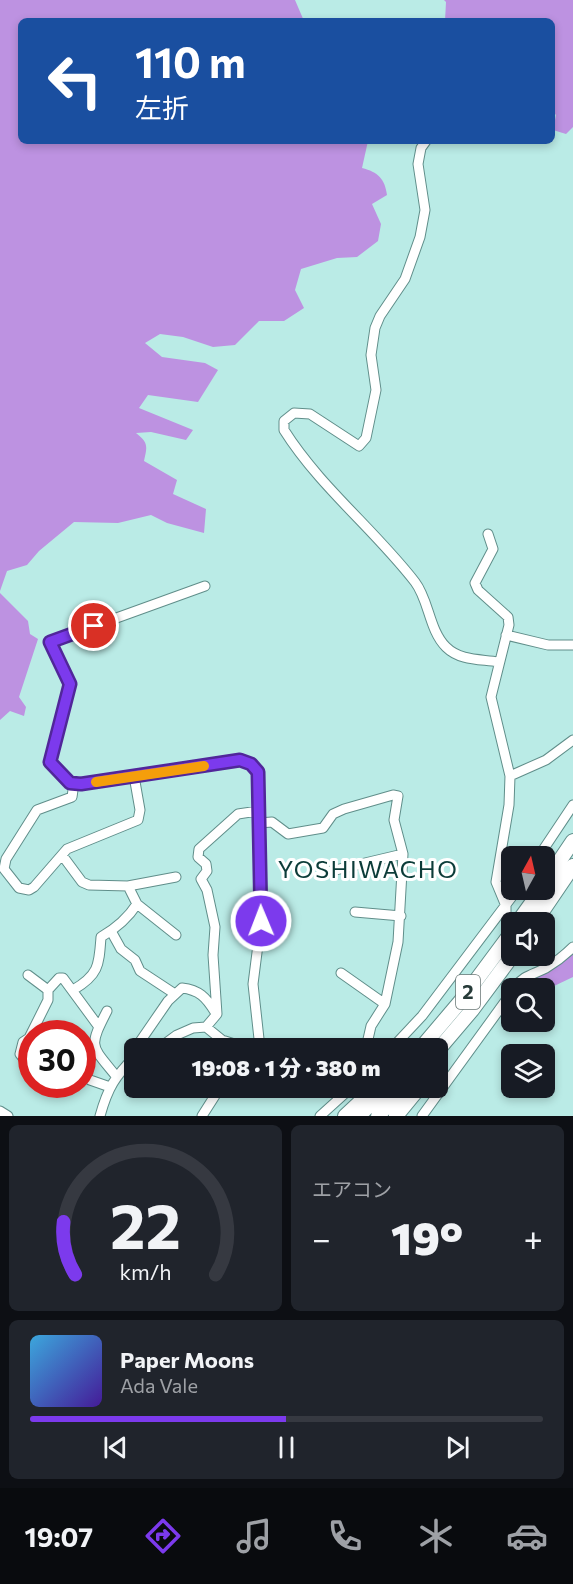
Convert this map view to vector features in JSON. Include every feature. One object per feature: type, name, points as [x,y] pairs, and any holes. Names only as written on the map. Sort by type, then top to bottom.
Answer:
[{"type":"highway","points":[[555,868],[573,841]]},
{"type":"highway","points":[[542,912],[573,866]]},
{"type":"highway","points":[[514,912],[529,900]]},
{"type":"highway","name":"2","points":[[429,1038],[442,1025],[501,947]]},
{"type":"highway","name":"2","points":[[448,1038],[497,976],[509,966]]},
{"type":"highway","points":[[448,1047],[497,976]]},
{"type":"highway","points":[[345,1116],[364,1098]]},
{"type":"highway","points":[[358,1116],[376,1098]]},
{"type":"highway","points":[[378,1116],[395,1098]]},
{"type":"highway","points":[[396,1116],[411,1098]]},
{"type":"street","points":[[424,144],[418,164],[425,210],[420,237],[405,279],[380,316],[375,328],[371,355],[376,390],[366,438],[359,446],[310,414],[294,413],[284,421],[284,430],[324,483],[382,541],[417,585],[429,618],[447,648],[466,658],[498,663]]},
{"type":"street","points":[[488,534],[493,549],[475,584],[478,590],[508,616],[509,625],[491,697],[510,776],[509,805],[496,882],[509,912]]},
{"type":"street","points":[[205,586],[50,642],[70,684],[50,762],[70,783],[81,784],[240,760],[251,764],[258,772],[261,921],[253,984],[259,1038]]},
{"type":"street","points":[[506,635],[548,645],[573,645]]},
{"type":"street","points":[[510,776],[546,760],[573,740]]},
{"type":"street","points":[[74,783],[72,797],[37,810],[6,859],[4,869],[20,888],[29,890],[34,887],[67,849],[138,820],[140,810],[134,776]]},
{"type":"street","points":[[259,823],[272,822],[288,834],[323,828],[333,814],[344,809],[393,795],[398,796],[394,820],[403,854],[398,942],[385,1004],[371,1026],[368,1038]]},
{"type":"street","points":[[546,846],[573,805]]},
{"type":"street","points":[[206,1027],[217,1014],[213,955],[215,927],[207,890],[201,879],[207,871],[206,864],[198,857],[199,849],[238,814],[258,811]]},
{"type":"street","points":[[327,872],[403,854]]},
{"type":"street","points":[[62,855],[82,882],[89,885],[128,886],[176,878]]},
{"type":"street","points":[[128,886],[137,904],[176,935]]},
{"type":"street","points":[[73,990],[88,981],[99,963],[100,938],[132,912],[137,904]]},
{"type":"street","points":[[355,912],[401,916]]},
{"type":"street","points":[[401,1038],[501,925]]},
{"type":"street","points":[[111,931],[121,949],[135,960],[140,971],[175,994]]},
{"type":"street","points":[[517,966],[526,976],[545,969],[562,958],[573,947]]},
{"type":"street","points":[[341,973],[385,1004]]},
{"type":"street","points":[[28,975],[48,990]]},
{"type":"street","points":[[38,1020],[48,1000],[48,990],[59,978],[63,978],[99,1026]]},
{"type":"street","points":[[142,1038],[168,1000],[182,988],[194,989],[207,998],[217,1014]]},
{"type":"street","points":[[422,1116],[501,1007]]},
{"type":"street","points":[[107,1011],[99,1026],[94,1049],[116,1076]]},
{"type":"street","points":[[173,1038],[193,1028],[206,1027],[220,1038]]},
{"type":"street","points":[[100,1116],[110,1087],[124,1068]]},
{"type":"street","points":[[96,1082],[110,1087]]},
{"type":"street","points":[[202,1116],[213,1098]]},
{"type":"street","points":[[320,1116],[342,1098]]},
{"type":"street","points":[[0,1111],[8,1116]]},
{"type":"shaded area","points":[[0,0],[295,0],[303,18],[18,18],[18,144],[367,144],[362,168],[380,177],[387,195],[372,204],[381,224],[378,241],[357,257],[337,258],[301,269],[295,290],[304,308],[284,321],[259,321],[235,345],[213,347],[183,337],[160,334],[145,343],[162,357],[205,363],[218,370],[198,402],[148,395],[139,408],[193,430],[186,440],[151,432],[136,433],[146,446],[144,461],[177,480],[173,494],[206,509],[204,533],[167,523],[151,515],[118,523],[74,522],[39,551],[27,565],[7,571],[0,591]]},
{"type":"shaded area","points":[[444,0],[573,0],[573,127],[566,134],[555,131],[555,18],[445,18],[446,2]]},
{"type":"shaded area","points":[[0,593],[28,621],[30,634],[38,639],[19,697],[26,707],[24,716],[10,711],[0,720]]},
{"type":"shaded area","points":[[573,952],[573,977],[555,986],[555,978],[532,978],[561,963]]},
{"type":"slow traffic","points":[[96,782],[204,766]]},
{"type":"district","name":"YOSHIWACHO","points":[[368,870]]},
{"type":"route","points":[[94,626],[50,642],[70,684],[50,762],[70,783],[81,784],[240,760],[251,764],[258,772],[261,921]]}]
